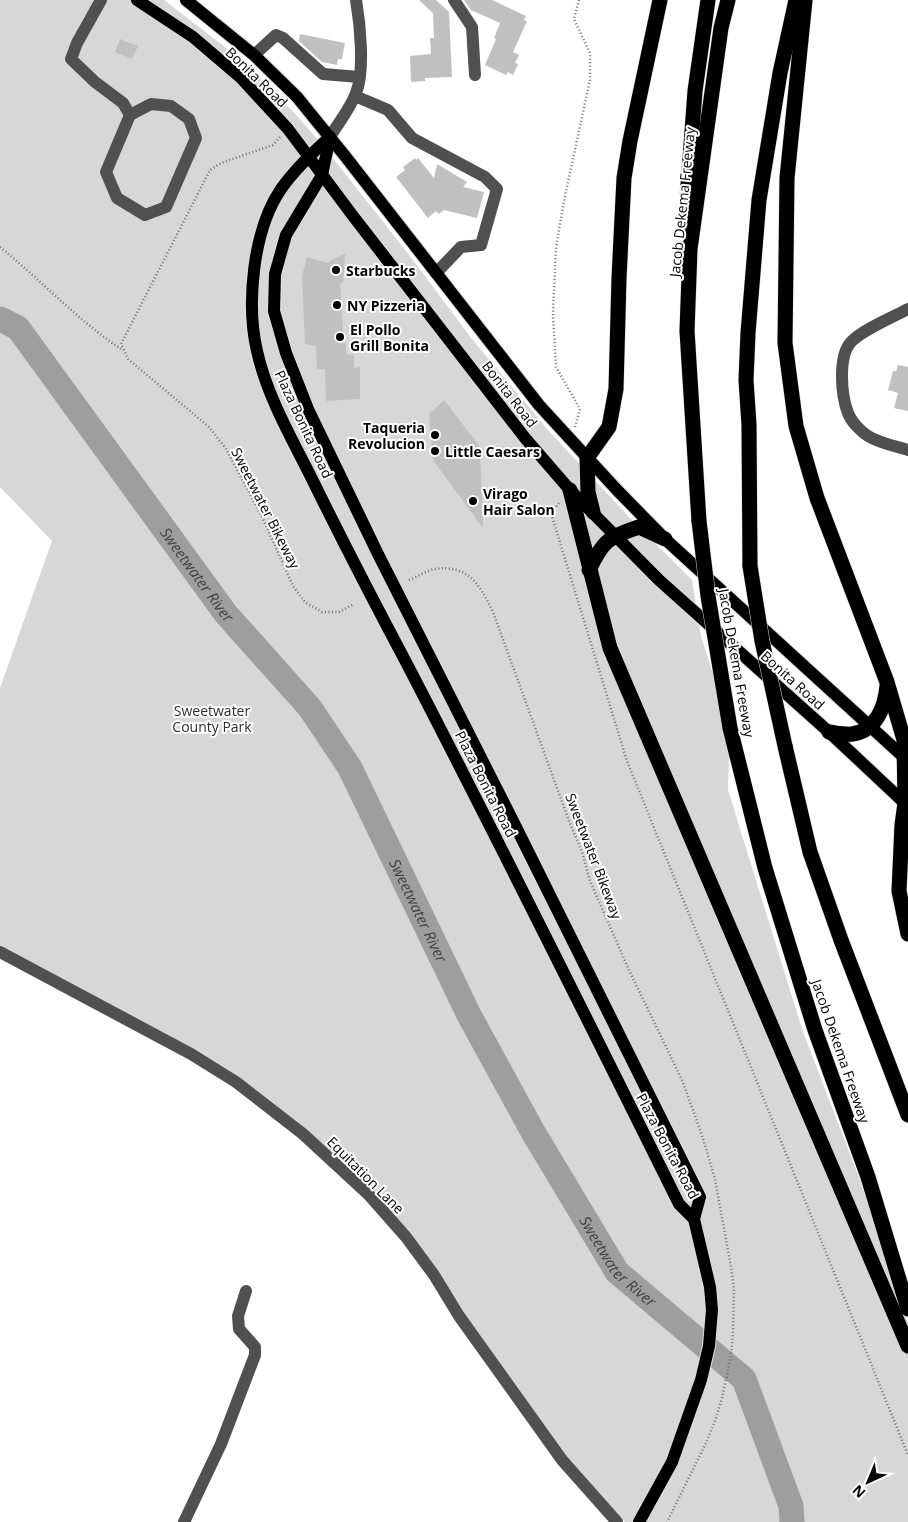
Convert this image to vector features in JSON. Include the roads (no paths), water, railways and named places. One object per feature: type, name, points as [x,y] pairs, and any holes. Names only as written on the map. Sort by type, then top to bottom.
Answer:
[{"type":"highway","points":[[593,512],[588,492],[587,458],[608,427],[616,388],[624,178],[660,0]]},
{"type":"highway","points":[[690,249],[686,207],[695,91],[708,0]]},
{"type":"highway","name":"Jacob Dekema Freeway","points":[[728,0],[721,28],[690,249],[687,331],[699,521],[708,596],[730,728],[765,868],[815,1030],[868,1177],[908,1310]]},
{"type":"highway","name":"Jacob Dekema Freeway","points":[[796,0],[780,73],[760,200],[748,333],[746,380],[749,425],[750,566],[762,641],[810,852],[841,940],[908,1115]]},
{"type":"highway","points":[[805,0],[787,178],[785,343],[796,426],[817,498],[887,682],[904,740],[907,760],[907,805],[902,825],[899,891],[908,934]]},
{"type":"highway","points":[[570,490],[610,648],[908,1346]]},
{"type":"highway","points":[[590,570],[599,550],[615,535],[638,527],[665,539]]},
{"type":"highway","points":[[828,732],[850,735],[862,732],[870,727],[886,698],[887,682]]},
{"type":"main road","name":"Bonita Road","points":[[137,0],[193,38],[241,78],[288,129],[525,438],[570,490],[659,580],[907,805]]},
{"type":"main road","name":"Bonita Road","points":[[186,0],[254,55],[297,97],[539,405],[587,458],[665,539],[907,760]]},
{"type":"main road","name":"Plaza Bonita Road","points":[[330,137],[308,156],[280,191],[266,221],[255,260],[252,310],[256,350],[269,390],[354,564],[504,851],[679,1204],[694,1219]]},
{"type":"main road","name":"Plaza Bonita Road","points":[[330,137],[322,175],[286,235],[275,274],[274,311],[286,353],[308,409],[373,543],[630,1054],[700,1198],[694,1219],[710,1287],[712,1310],[709,1346],[701,1380],[672,1462],[639,1522]]},
{"type":"street","points":[[101,0],[71,59],[94,82],[123,103],[130,115]]},
{"type":"street","points":[[330,137],[355,96],[359,77],[361,43],[356,0]]},
{"type":"street","points":[[454,0],[472,27],[475,75]]},
{"type":"street","points":[[254,55],[276,35],[283,38],[323,74],[359,77]]},
{"type":"street","points":[[355,96],[388,110],[412,138],[485,177],[496,188],[480,245],[461,247],[436,273]]},
{"type":"street","points":[[151,104],[171,106],[189,119],[196,138],[166,207],[145,215],[117,198],[106,172],[130,115],[151,104]]},
{"type":"street","points":[[908,309],[856,336],[849,344],[843,360],[842,379],[848,413],[856,426],[868,436],[908,450]]},
{"type":"street","name":"Equitation Lane","points":[[0,952],[191,1054],[236,1082],[303,1134],[368,1194],[406,1237],[434,1275],[459,1316],[562,1460],[617,1522]]},
{"type":"street","points":[[184,1522],[221,1444],[255,1355],[255,1347],[239,1329],[238,1316],[246,1291]]},
{"type":"waterway","name":"Sweetwater River","points":[[0,319],[18,328],[226,614],[310,708],[350,768],[469,1015],[533,1132],[617,1272],[744,1379],[791,1506],[792,1522]]},
{"type":"place","name":"Starbucks","points":[[336,270]]},
{"type":"place","name":"NY Pizzeria","points":[[337,305]]},
{"type":"place","name":"El Pollo Grill Bonita","points":[[340,337]]},
{"type":"place","name":"Taqueria Revolucion","points":[[435,435]]},
{"type":"place","name":"Little Caesars","points":[[435,451]]},
{"type":"place","name":"Virago Hair Salon","points":[[473,501]]},
{"type":"park label","name":"Sweetwater County Park","points":[[212,718]]}]
